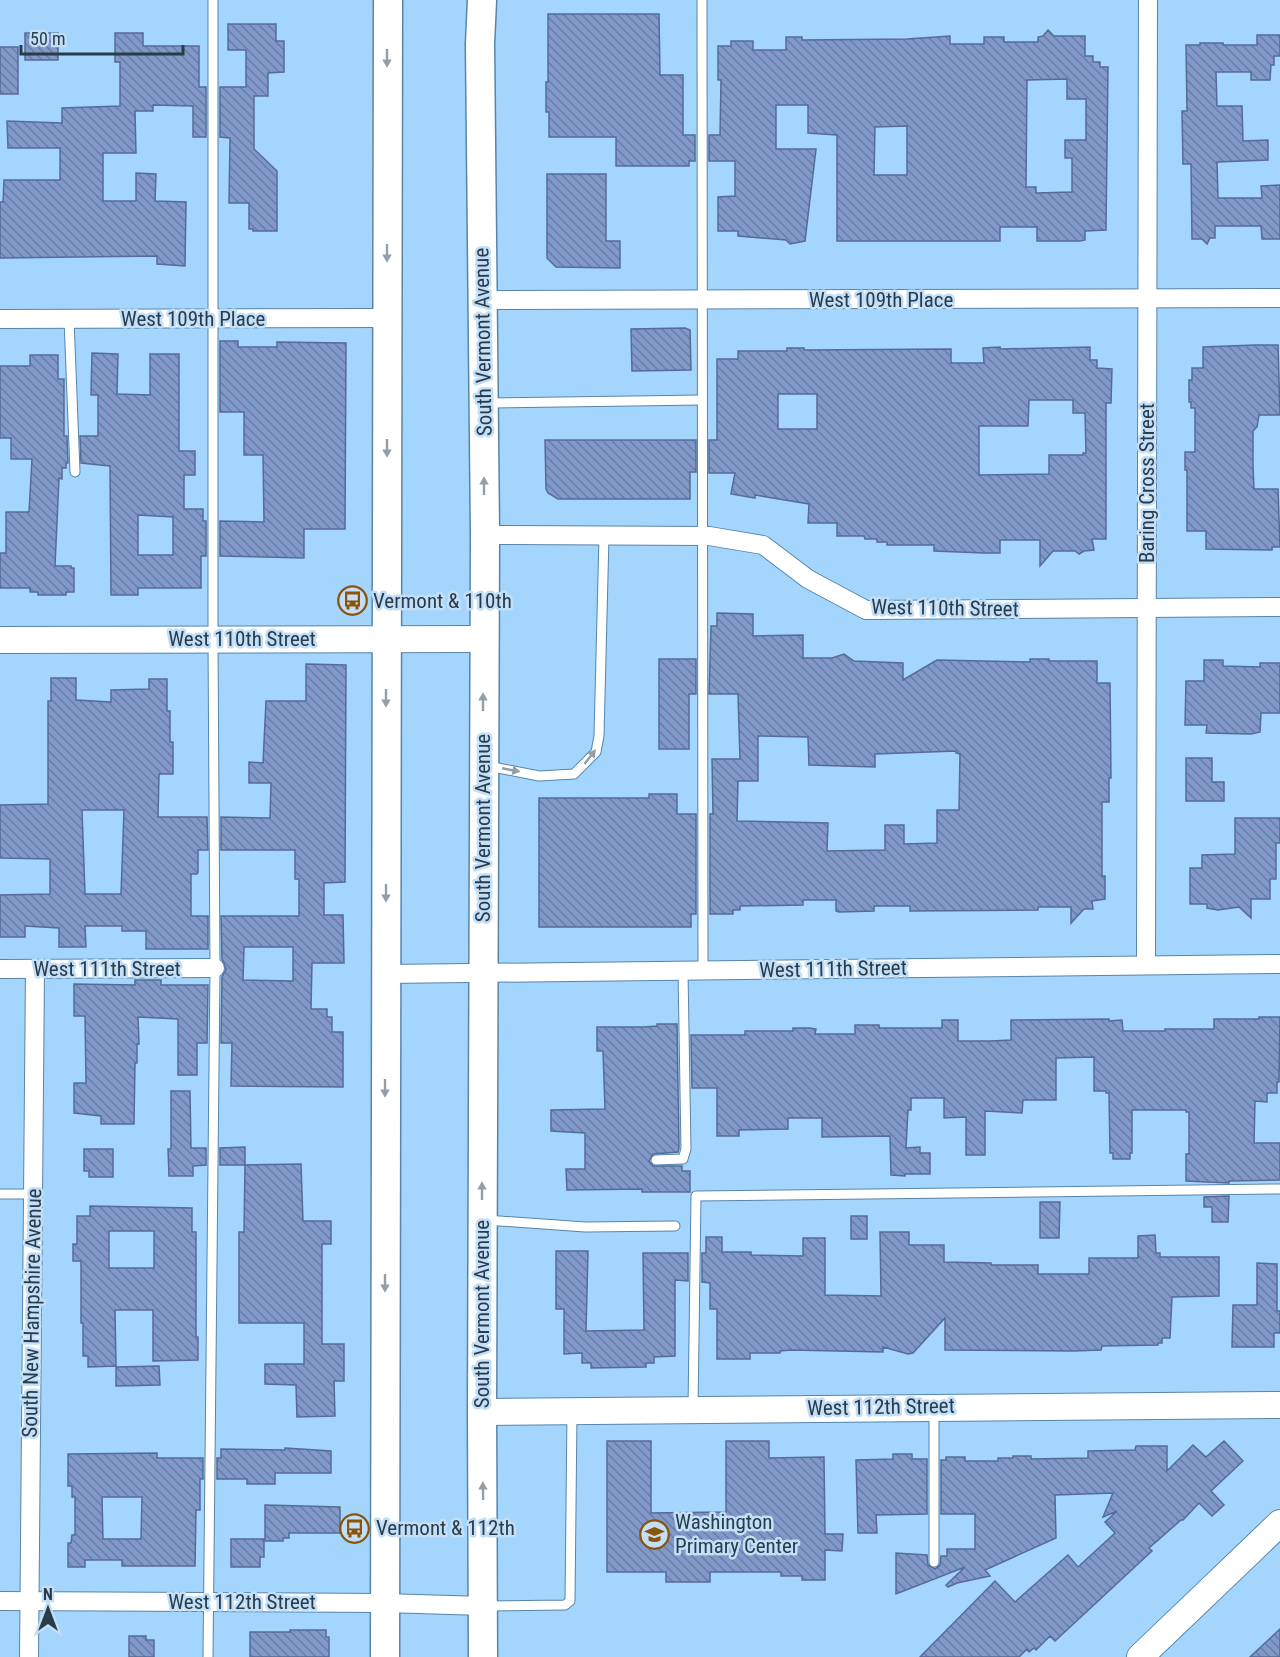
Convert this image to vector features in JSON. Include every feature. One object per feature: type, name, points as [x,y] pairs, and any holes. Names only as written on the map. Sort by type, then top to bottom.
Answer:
[{"type":"main road","points":[[385,1657],[387,0]]},
{"type":"main road","points":[[462,0],[463,10],[480,44]]},
{"type":"main road","name":"South Vermont Avenue","points":[[482,0],[480,44],[485,535],[483,639],[483,1657]]},
{"type":"street","name":"Baring Cross Street","points":[[1146,965],[1148,0]]},
{"type":"street","name":"West 109th Place","points":[[483,300],[1280,298]]},
{"type":"street","name":"West 109th Place","points":[[0,319],[387,318]]},
{"type":"street","name":"West 110th Street","points":[[485,535],[702,536],[763,545],[808,579],[866,610],[1280,607]]},
{"type":"street","name":"West 110th Street","points":[[0,640],[483,639]]},
{"type":"street","name":"West 111th Street","points":[[386,974],[1280,964]]},
{"type":"street","name":"West 111th Street","points":[[0,969],[215,968]]},
{"type":"street","name":"South New Hampshire Avenue","points":[[29,1657],[35,969]]},
{"type":"street","name":"West 112th Street","points":[[482,1412],[1280,1405]]},
{"type":"street","points":[[1140,1657],[1280,1523]]},
{"type":"street","name":"West 112th Street","points":[[0,1601],[484,1605]]},
{"type":"lane","points":[[208,1657],[215,968],[213,0]]},
{"type":"lane","points":[[702,0],[703,970]]},
{"type":"lane","points":[[69,319],[75,472]]},
{"type":"lane","points":[[484,403],[702,400]]},
{"type":"lane","points":[[483,765],[539,776],[574,774],[596,752],[599,736],[604,536]]},
{"type":"lane","points":[[656,1160],[683,1159],[686,1149],[683,970]]},
{"type":"lane","points":[[693,1409],[696,1196],[1280,1189]]},
{"type":"lane","points":[[0,1194],[33,1194]]},
{"type":"lane","points":[[482,1220],[585,1227],[675,1226]]},
{"type":"lane","points":[[934,1407],[934,1562]]},
{"type":"lane","points":[[484,1605],[565,1605],[570,1601],[572,1411]]},
{"type":"building","points":[[548,14],[659,14],[660,75],[683,75],[683,135],[695,135],[695,161],[689,161],[689,166],[616,166],[616,137],[549,137],[549,112],[546,112]]},
{"type":"building","points":[[228,24],[276,24],[276,41],[284,41],[284,72],[268,73],[268,96],[254,96],[254,149],[277,171],[277,231],[249,229],[249,203],[229,203],[230,138],[220,137],[220,87],[246,87],[246,50],[228,50]]},
{"type":"building","points":[[1048,30],[1054,36],[1085,36],[1085,56],[1093,56],[1093,62],[1100,62],[1100,67],[1108,67],[1106,230],[1085,231],[1085,240],[1080,241],[1037,241],[1037,227],[1000,227],[1000,241],[837,241],[837,135],[808,133],[808,105],[776,105],[776,149],[816,149],[805,241],[790,244],[786,240],[738,236],[738,231],[718,231],[718,197],[735,196],[735,161],[709,161],[709,135],[720,135],[721,80],[718,80],[718,46],[731,46],[731,41],[753,41],[753,50],[786,50],[786,37],[802,37],[802,40],[907,39],[950,36],[950,44],[984,44],[984,37],[1004,37],[1004,42],[1038,42],[1038,37],[1043,36]],"holes":[[[1067,79],[1067,99],[1086,99],[1086,140],[1065,140],[1065,158],[1072,158],[1072,192],[1036,193],[1036,187],[1026,187],[1027,80]],[[907,126],[907,175],[874,175],[875,127]]]},
{"type":"building","points":[[25,33],[58,33],[58,60],[25,60]]},
{"type":"building","points":[[115,33],[143,33],[143,46],[199,46],[199,87],[206,87],[206,137],[193,137],[193,106],[153,105],[153,111],[135,111],[136,153],[103,153],[103,201],[136,201],[136,173],[156,174],[155,201],[186,202],[185,266],[157,264],[157,256],[0,258],[0,202],[3,202],[4,180],[60,180],[60,148],[8,148],[7,121],[62,123],[62,108],[120,106],[120,62],[115,62]]},
{"type":"building","points":[[1257,35],[1280,35],[1280,56],[1274,56],[1270,80],[1251,80],[1251,72],[1216,72],[1217,106],[1242,106],[1243,141],[1268,140],[1268,160],[1217,162],[1218,198],[1262,198],[1261,186],[1280,185],[1280,239],[1262,239],[1261,226],[1215,226],[1215,238],[1210,238],[1207,244],[1202,239],[1192,239],[1191,164],[1183,164],[1182,111],[1187,111],[1186,45],[1223,43],[1223,45],[1257,45]]},
{"type":"building","points":[[0,47],[18,47],[18,94],[0,94]]},
{"type":"building","points":[[547,174],[606,174],[606,241],[620,241],[620,268],[556,267],[547,258]]},
{"type":"building","points":[[685,328],[690,330],[691,370],[632,371],[631,329]]},
{"type":"building","points":[[220,341],[238,341],[238,347],[277,347],[277,342],[346,343],[345,529],[304,529],[304,558],[220,556],[220,521],[264,522],[263,455],[244,455],[244,412],[220,412]]},
{"type":"building","points":[[1278,345],[1280,415],[1259,415],[1257,427],[1253,431],[1253,466],[1254,489],[1278,489],[1280,547],[1272,547],[1272,550],[1206,549],[1206,531],[1187,531],[1185,452],[1195,452],[1195,408],[1191,408],[1191,402],[1189,402],[1189,380],[1192,380],[1192,368],[1203,368],[1203,347]]},
{"type":"building","points":[[1090,347],[1090,360],[1097,360],[1097,368],[1112,369],[1111,403],[1106,403],[1106,539],[1092,539],[1094,550],[1079,554],[1075,551],[1053,551],[1040,566],[1040,540],[1000,540],[1000,553],[984,553],[934,551],[934,545],[887,545],[887,542],[865,539],[864,536],[837,536],[837,523],[808,523],[809,504],[755,495],[755,498],[731,494],[735,473],[709,473],[709,440],[717,440],[717,359],[738,359],[738,351],[787,351],[787,348],[804,348],[804,350],[951,349],[951,363],[984,363],[983,348]],"holes":[[[778,394],[817,394],[817,429],[778,429]],[[1029,400],[1073,400],[1073,413],[1085,413],[1086,453],[1083,455],[1049,455],[1049,474],[979,475],[979,426],[1028,426]]]},
{"type":"building","points":[[92,353],[118,354],[117,394],[150,395],[150,354],[179,354],[179,451],[195,451],[195,475],[184,475],[184,509],[203,509],[203,521],[206,521],[206,556],[201,556],[201,588],[138,588],[138,595],[111,595],[110,466],[81,463],[80,436],[98,436],[98,395],[91,395]],"holes":[[[138,515],[173,517],[173,555],[138,555]]]},
{"type":"building","points":[[30,355],[58,355],[58,379],[64,379],[64,436],[67,436],[68,463],[66,463],[66,468],[62,468],[62,479],[59,478],[55,566],[74,568],[74,592],[66,592],[66,595],[38,595],[38,592],[30,592],[30,588],[0,588],[0,553],[6,553],[6,512],[29,512],[32,459],[11,459],[11,438],[0,438],[0,366],[30,366]]},
{"type":"building","points":[[545,440],[696,440],[696,472],[690,472],[690,499],[558,499],[546,489]]},
{"type":"building","points":[[717,613],[753,614],[753,636],[803,635],[803,658],[832,658],[844,654],[854,661],[903,663],[903,680],[937,660],[1097,661],[1097,683],[1110,683],[1111,778],[1109,778],[1109,802],[1102,802],[1102,876],[1105,876],[1105,899],[1092,901],[1093,909],[1084,909],[1071,923],[1071,907],[1038,907],[1038,910],[910,911],[910,906],[874,906],[874,911],[839,912],[836,911],[836,900],[803,900],[803,905],[740,906],[740,910],[733,910],[733,914],[710,914],[712,759],[740,759],[738,694],[709,694],[711,626],[717,626]],"holes":[[[758,736],[808,737],[809,765],[875,767],[875,754],[956,751],[960,754],[959,810],[937,810],[937,843],[904,844],[904,825],[885,825],[885,850],[827,851],[828,823],[737,821],[738,781],[758,781]]]},
{"type":"building","points":[[659,659],[696,659],[696,694],[689,694],[689,749],[659,749]]},
{"type":"building","points":[[1204,660],[1223,660],[1223,666],[1260,667],[1260,663],[1280,663],[1280,713],[1261,713],[1260,732],[1251,734],[1206,733],[1207,725],[1185,725],[1186,681],[1204,681]]},
{"type":"building","points":[[306,664],[346,665],[345,882],[324,883],[324,915],[343,915],[344,963],[312,963],[311,1009],[327,1009],[327,1017],[332,1017],[332,1032],[343,1032],[343,1087],[231,1086],[232,1043],[221,1043],[222,977],[226,969],[222,959],[221,916],[299,916],[299,879],[295,879],[295,850],[221,850],[221,817],[270,818],[271,783],[249,783],[249,762],[263,763],[266,701],[306,701]],"holes":[[[244,947],[293,947],[293,981],[243,980]]]},
{"type":"building","points":[[51,678],[76,678],[76,700],[111,702],[111,690],[149,689],[149,679],[167,679],[167,711],[170,711],[170,742],[173,742],[173,774],[159,774],[158,817],[207,817],[208,850],[198,850],[198,872],[191,874],[191,916],[208,916],[208,949],[146,949],[146,931],[122,931],[122,926],[85,926],[86,947],[59,947],[59,928],[25,926],[25,937],[0,937],[0,895],[50,894],[50,859],[0,858],[0,805],[48,804],[48,701],[51,701]],"holes":[[[82,810],[124,810],[121,894],[85,894]]]},
{"type":"building","points":[[1186,758],[1212,758],[1212,782],[1224,782],[1224,801],[1186,801]]},
{"type":"building","points":[[649,794],[677,794],[677,814],[696,814],[696,914],[691,914],[691,927],[539,927],[539,798],[649,798]]},
{"type":"building","points":[[1235,818],[1280,818],[1280,843],[1276,843],[1276,879],[1270,879],[1270,899],[1251,899],[1251,918],[1239,907],[1218,910],[1207,908],[1207,904],[1190,904],[1190,868],[1202,868],[1202,855],[1235,854]]},
{"type":"building","points":[[135,980],[161,980],[161,985],[208,985],[207,1043],[197,1043],[197,1075],[178,1075],[178,1019],[138,1017],[139,1044],[137,1044],[137,1063],[135,1063],[134,1124],[101,1124],[101,1116],[74,1113],[74,1083],[86,1083],[85,1016],[74,1016],[74,984],[135,985]]},
{"type":"building","points":[[1259,1017],[1280,1017],[1279,1082],[1277,1082],[1277,1093],[1267,1093],[1267,1102],[1255,1101],[1254,1143],[1280,1143],[1280,1180],[1229,1181],[1229,1183],[1186,1181],[1186,1154],[1189,1154],[1189,1112],[1186,1110],[1132,1110],[1130,1159],[1113,1159],[1113,1153],[1110,1153],[1109,1093],[1094,1091],[1094,1057],[1056,1058],[1056,1100],[1023,1100],[1022,1113],[985,1111],[985,1155],[966,1155],[966,1117],[944,1118],[944,1098],[911,1098],[906,1148],[920,1147],[920,1153],[930,1153],[930,1174],[905,1174],[905,1176],[891,1175],[890,1136],[822,1137],[822,1118],[788,1118],[788,1129],[739,1130],[739,1136],[717,1136],[717,1088],[692,1088],[691,1035],[745,1035],[745,1031],[793,1031],[793,1028],[816,1029],[815,1034],[855,1034],[855,1025],[879,1025],[879,1028],[942,1028],[942,1020],[958,1020],[958,1041],[991,1041],[1011,1040],[1011,1020],[1109,1019],[1109,1021],[1122,1020],[1123,1031],[1165,1031],[1165,1029],[1214,1029],[1214,1019],[1259,1019]]},
{"type":"building","points":[[657,1024],[677,1024],[679,1148],[678,1152],[653,1154],[649,1161],[653,1166],[682,1166],[682,1171],[690,1171],[690,1192],[642,1192],[642,1189],[567,1190],[566,1169],[585,1169],[585,1133],[551,1131],[551,1110],[605,1109],[603,1051],[597,1051],[597,1027],[644,1027],[657,1026]]},
{"type":"building","points":[[171,1091],[190,1091],[191,1148],[206,1148],[206,1165],[193,1166],[193,1176],[169,1176]]},
{"type":"building","points":[[245,1147],[245,1165],[220,1165],[220,1148]]},
{"type":"building","points":[[84,1149],[113,1149],[113,1177],[89,1177],[89,1171],[84,1171]]},
{"type":"building","points":[[301,1164],[303,1221],[331,1221],[331,1244],[322,1244],[322,1344],[344,1344],[344,1381],[334,1381],[335,1416],[297,1417],[296,1385],[265,1384],[265,1364],[304,1364],[304,1323],[239,1323],[239,1232],[244,1232],[245,1165]]},
{"type":"building","points":[[1229,1196],[1228,1222],[1212,1222],[1212,1207],[1204,1207],[1204,1197]]},
{"type":"building","points":[[1040,1202],[1060,1202],[1059,1238],[1040,1238]]},
{"type":"building","points":[[90,1206],[192,1208],[192,1232],[196,1232],[198,1360],[153,1361],[153,1310],[115,1310],[116,1366],[88,1367],[88,1356],[83,1356],[81,1261],[73,1261],[73,1244],[77,1244],[77,1216],[90,1216]],"holes":[[[109,1231],[154,1231],[154,1268],[109,1268]]]},
{"type":"building","points":[[851,1216],[867,1216],[867,1239],[851,1239]]},
{"type":"building","points":[[880,1232],[909,1232],[909,1245],[944,1245],[944,1262],[1038,1265],[1038,1274],[1089,1274],[1089,1258],[1138,1258],[1138,1236],[1155,1235],[1156,1253],[1160,1253],[1160,1257],[1219,1257],[1219,1296],[1172,1297],[1170,1338],[1162,1338],[1162,1343],[1158,1345],[1102,1346],[1101,1350],[1073,1351],[945,1350],[945,1318],[913,1353],[908,1354],[883,1347],[883,1352],[791,1350],[780,1351],[780,1353],[750,1353],[750,1359],[717,1359],[717,1309],[710,1309],[710,1283],[702,1282],[702,1253],[706,1253],[706,1237],[722,1237],[722,1252],[803,1256],[803,1238],[825,1238],[825,1295],[881,1296]]},
{"type":"building","points":[[556,1251],[588,1251],[586,1331],[644,1330],[643,1253],[688,1253],[688,1281],[675,1280],[675,1356],[654,1357],[654,1363],[646,1363],[646,1367],[591,1368],[591,1363],[582,1363],[582,1353],[564,1354],[564,1309],[556,1309]]},
{"type":"building","points":[[1257,1263],[1277,1264],[1277,1311],[1280,1311],[1280,1333],[1274,1333],[1274,1347],[1232,1347],[1233,1305],[1257,1305]]},
{"type":"building","points":[[159,1366],[160,1385],[116,1386],[116,1367]]},
{"type":"building","points":[[607,1441],[651,1441],[651,1513],[726,1512],[726,1441],[769,1441],[769,1458],[824,1457],[825,1534],[843,1534],[842,1551],[825,1550],[825,1580],[802,1580],[802,1576],[781,1576],[781,1572],[710,1572],[710,1582],[666,1582],[666,1572],[607,1572]]},
{"type":"building","points":[[1224,1441],[1243,1461],[1211,1491],[1224,1505],[1212,1516],[1199,1503],[1183,1520],[1149,1548],[1152,1551],[1055,1641],[1050,1636],[1036,1650],[1034,1648],[1029,1652],[1027,1649],[1019,1657],[920,1657],[995,1581],[1015,1602],[1068,1555],[1078,1567],[1115,1533],[1105,1522],[1117,1511],[1103,1517],[1113,1493],[1055,1495],[1056,1538],[985,1570],[990,1576],[948,1587],[946,1585],[965,1567],[896,1594],[896,1553],[927,1555],[928,1565],[935,1569],[940,1565],[941,1556],[947,1556],[947,1549],[975,1549],[975,1514],[941,1514],[941,1460],[946,1460],[946,1457],[965,1457],[965,1461],[998,1461],[998,1458],[1013,1458],[1013,1456],[1031,1456],[1031,1459],[1088,1458],[1088,1451],[1135,1450],[1136,1446],[1167,1446],[1167,1471],[1193,1445],[1206,1457]]},
{"type":"building","points":[[285,1448],[331,1451],[331,1473],[275,1473],[275,1484],[247,1484],[247,1479],[217,1479],[217,1458],[221,1458],[221,1449],[285,1450]]},
{"type":"building","points":[[157,1453],[157,1458],[203,1458],[200,1510],[196,1510],[195,1566],[122,1566],[122,1560],[85,1560],[85,1567],[68,1567],[68,1543],[71,1543],[72,1535],[75,1535],[75,1497],[72,1497],[72,1486],[68,1486],[68,1454]],"holes":[[[102,1497],[142,1497],[141,1539],[103,1539]]]},
{"type":"building","points":[[893,1454],[912,1454],[912,1459],[927,1459],[927,1514],[876,1515],[877,1533],[858,1533],[856,1460],[893,1459]]},
{"type":"building","points":[[265,1505],[340,1507],[340,1533],[289,1533],[289,1538],[283,1538],[283,1541],[265,1541]]},
{"type":"building","points":[[231,1539],[264,1539],[264,1557],[260,1557],[260,1567],[231,1567]]},
{"type":"building","points":[[1280,1629],[1280,1657],[1250,1657]]},
{"type":"building","points":[[290,1630],[326,1630],[326,1637],[329,1637],[329,1657],[250,1657],[250,1632],[290,1632]]},
{"type":"building","points":[[129,1636],[146,1636],[146,1640],[154,1640],[154,1657],[129,1657]]},
{"type":"place","name":"Vermont & 110th","points":[[352,601]]},
{"type":"place","name":"Vermont & 112th","points":[[355,1528]]},
{"type":"place","name":"Washington Primary Center","points":[[654,1534]]}]
